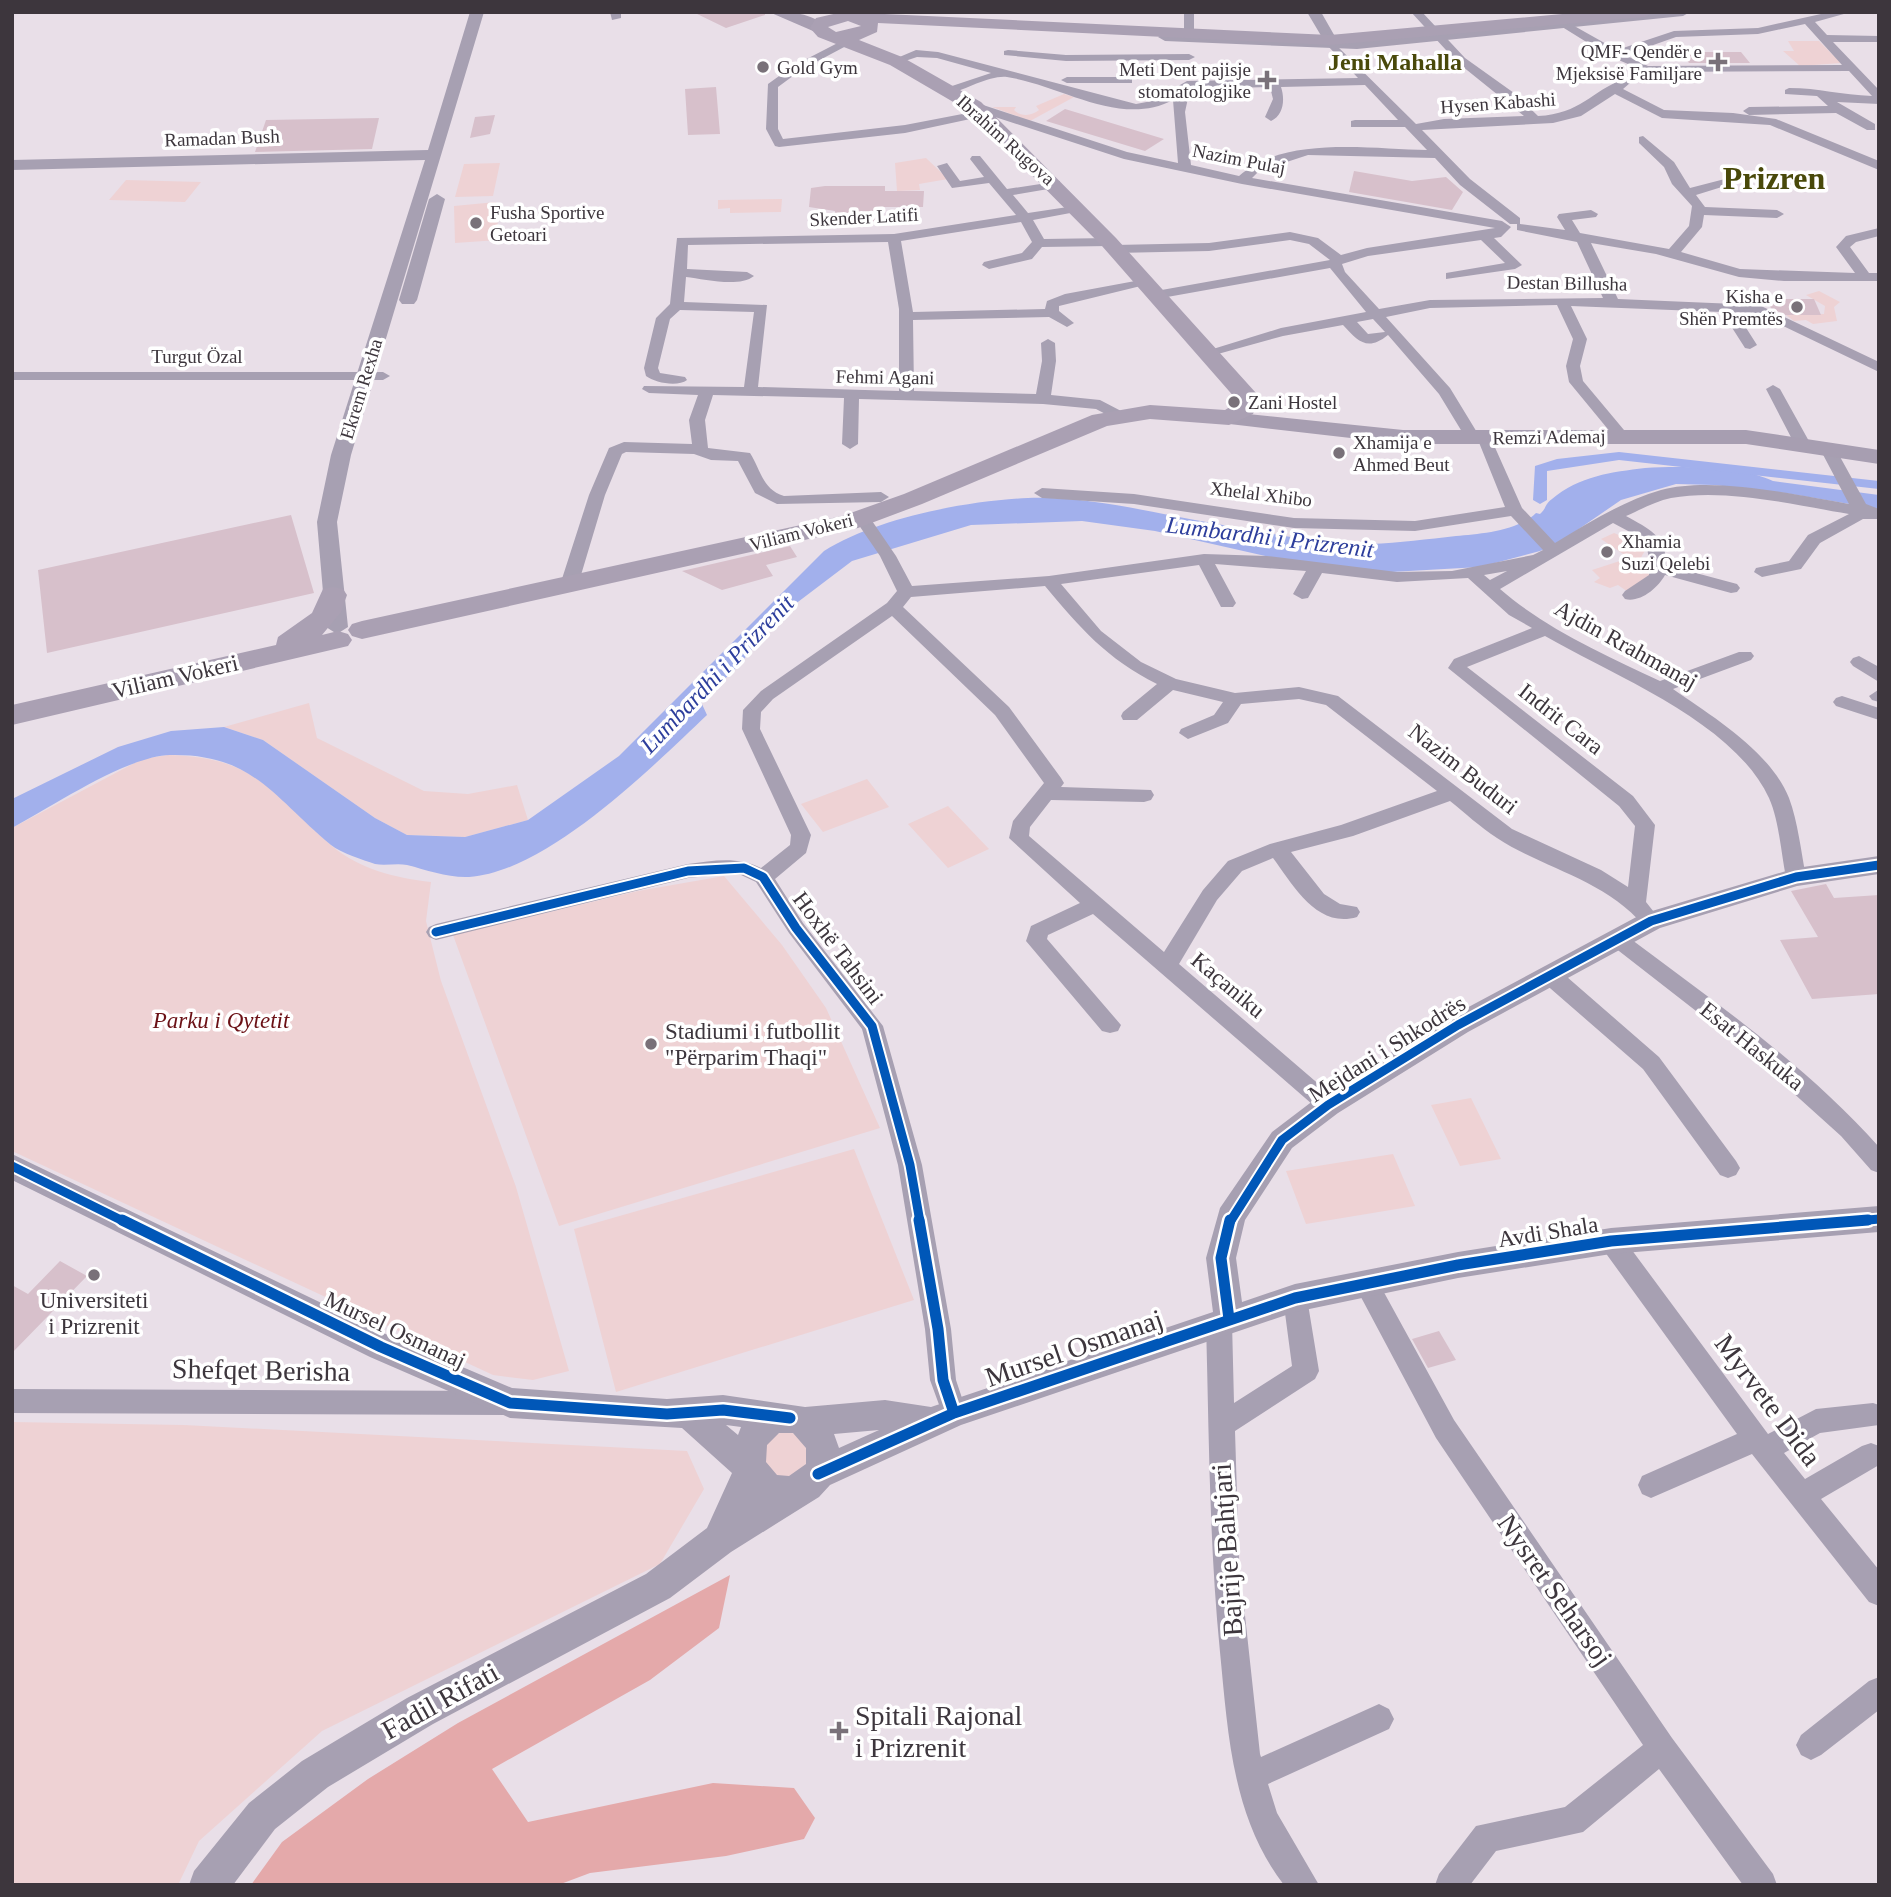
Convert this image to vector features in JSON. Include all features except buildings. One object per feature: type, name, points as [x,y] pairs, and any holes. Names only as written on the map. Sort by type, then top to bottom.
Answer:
[{"type":"main road","points":[[777,12],[826,23]]},
{"type":"main road","points":[[797,12],[854,32],[1306,40],[1438,35],[1645,12]]},
{"type":"main road","name":"Ibrahim Rugova","points":[[826,23],[824,33],[854,32],[896,61],[950,90],[979,110],[1055,184],[1112,245],[1248,398],[1297,424]]},
{"type":"main road","points":[[1229,418],[1244,409],[1248,398]]},
{"type":"main road","name":"Viliam Vokeri","points":[[12,703],[865,521],[1118,415],[1150,412],[1297,424]]},
{"type":"main road","name":"Remzi Ademaj","points":[[1297,424],[1382,436],[1728,436],[1802,443],[1879,457]]},
{"type":"main road","points":[[288,643],[320,624],[329,610],[332,595]]},
{"type":"main road","name":"Viliam Vokeri","points":[[12,715],[345,631]]},
{"type":"street","name":"Ekrem Rexha","points":[[345,631],[342,549],[344,515],[355,463],[374,376],[439,155],[477,12]]},
{"type":"street","name":"Ekrem Rexha","points":[[439,155],[489,12]]},
{"type":"street","points":[[1184,168],[1186,150],[1177,109],[1189,57],[1189,12]]},
{"type":"street","points":[[1052,313],[1052,304],[1065,298],[1151,289],[1337,261],[1367,252],[1484,236],[1511,225],[1365,81],[1329,39],[1314,12]]},
{"type":"street","points":[[1416,12],[1461,60],[1510,96],[1535,120]]},
{"type":"street","points":[[1438,35],[1683,12]]},
{"type":"street","points":[[1613,54],[1637,49],[1674,34],[1759,31],[1846,12]]},
{"type":"street","points":[[1809,22],[1871,85]]},
{"type":"street","points":[[1565,25],[1613,54],[1647,69],[1871,85]]},
{"type":"street","points":[[854,32],[772,86],[772,129],[779,143],[894,130],[979,110]]},
{"type":"street","points":[[1189,36],[1329,39]]},
{"type":"street","points":[[1825,38],[1879,39]]},
{"type":"street","points":[[896,61],[920,53],[1067,85],[1128,107],[1177,109]]},
{"type":"street","points":[[1008,53],[1066,58],[1189,57]]},
{"type":"street","points":[[1066,58],[1067,85]]},
{"type":"street","name":"Hysen Kabashi","points":[[1356,124],[1410,125],[1535,120],[1577,113],[1612,88],[1634,79],[1647,69]]},
{"type":"street","points":[[1067,85],[1128,81],[1126,72]]},
{"type":"street","points":[[950,90],[1004,73]]},
{"type":"street","points":[[1150,106],[1184,87],[1365,81]]},
{"type":"street","points":[[1271,117],[1279,99],[1275,85]]},
{"type":"street","points":[[1828,98],[1871,85]]},
{"type":"street","points":[[1612,88],[1662,114],[1772,122],[1879,166]]},
{"type":"street","points":[[1789,92],[1820,92],[1838,109],[1871,127]]},
{"type":"street","points":[[1704,115],[1785,108],[1838,109]]},
{"type":"street","name":"Nazim Pulaj","points":[[979,110],[1112,152],[1242,180],[1672,254],[1724,270],[1784,277],[1872,277]]},
{"type":"street","points":[[1643,140],[1670,165],[1677,181],[1699,206],[1695,227],[1672,254]]},
{"type":"street","points":[[1242,180],[1255,168],[1307,151],[1439,154]]},
{"type":"street","name":"Ramadan Bush","points":[[12,165],[439,155]]},
{"type":"street","points":[[976,159],[1037,234],[1038,243],[1027,256],[989,265]]},
{"type":"street","points":[[943,166],[957,185],[992,178]]},
{"type":"street","points":[[1687,192],[1748,177]]},
{"type":"street","points":[[1004,193],[1055,184]]},
{"type":"street","name":"Skender Latifi","points":[[677,305],[682,241],[894,237],[1076,208]]},
{"type":"street","points":[[1698,208],[1704,211],[1777,214]]},
{"type":"street","points":[[1591,214],[1564,217],[1579,238],[1612,302]]},
{"type":"street","points":[[1872,277],[1843,247],[1851,239],[1879,232]]},
{"type":"street","points":[[1038,243],[1209,247],[1290,236],[1313,241],[1337,261],[1338,273],[1437,380],[1478,437],[1517,512],[1549,547]]},
{"type":"street","points":[[1451,276],[1515,265],[1484,236]]},
{"type":"street","points":[[894,237],[905,316],[906,396]]},
{"type":"street","points":[[679,272],[721,277],[747,276]]},
{"type":"street","points":[[1784,277],[1769,284],[1756,301],[1759,310],[1879,368]]},
{"type":"street","name":"Destan Billusha","points":[[1208,353],[1330,322],[1458,301],[1612,302],[1759,310]]},
{"type":"street","points":[[1562,301],[1580,339],[1573,366],[1576,382],[1621,436]]},
{"type":"street","points":[[677,305],[703,309],[762,308],[751,388],[665,380],[653,376],[652,368],[663,318],[677,305]]},
{"type":"street","points":[[1726,307],[1750,345]]},
{"type":"street","points":[[905,316],[1052,313],[1067,323]]},
{"type":"street","points":[[1346,320],[1365,340],[1381,335]]},
{"type":"street","points":[[1330,322],[1349,344]]},
{"type":"street","points":[[1043,400],[1049,361],[1048,343]]},
{"type":"street","name":"Turgut Özal","points":[[12,376],[374,376]]},
{"type":"street","name":"Ekrem Rexha","points":[[345,631],[332,595],[327,522],[341,455],[374,376]]},
{"type":"street","name":"Fehmi Agani","points":[[649,389],[706,392],[751,388],[852,395],[1043,400],[1100,405],[1118,415]]},
{"type":"street","points":[[1773,389],[1802,443]]},
{"type":"street","points":[[700,449],[697,420],[706,392]]},
{"type":"street","points":[[850,444],[852,395]]},
{"type":"street","points":[[569,585],[597,495],[615,451],[624,447],[700,449],[711,455],[744,456],[758,490],[783,501],[881,497]]},
{"type":"street","points":[[1827,447],[1843,479],[1879,523]]},
{"type":"street","points":[[1488,589],[1535,561],[1549,547],[1658,495],[1690,491],[1772,496],[1867,511]]},
{"type":"street","name":"Xhelal Xhibo","points":[[1042,493],[1134,499],[1294,523],[1415,526],[1517,512]]},
{"type":"street","points":[[1762,572],[1795,565],[1814,539],[1867,511]]},
{"type":"street","points":[[1613,516],[1656,542],[1657,568],[1653,582],[1631,595]]},
{"type":"street","points":[[865,521],[888,556],[899,599],[1002,710],[1054,783],[1047,793]]},
{"type":"street","points":[[436,932],[688,871],[744,868],[763,877],[799,848],[801,835],[751,729],[752,710],[767,695],[899,599],[1204,559],[1267,561],[1397,577],[1472,573],[1535,561]]},
{"type":"street","points":[[1204,559],[1227,603]]},
{"type":"street","points":[[1302,594],[1316,568]]},
{"type":"street","points":[[1657,568],[1731,588]]},
{"type":"street","name":"Ajdin Rrahmanaj","points":[[1472,573],[1515,611],[1660,688],[1742,750],[1774,787],[1796,877]]},
{"type":"street","name":"Nazim Buduri","points":[[1049,581],[1095,635],[1135,666],[1170,683],[1235,699],[1299,693],[1332,700],[1505,834],[1594,875],[1643,912]]},
{"type":"street","name":"Indrit Cara","points":[[1546,629],[1460,663],[1457,668],[1626,801],[1645,825],[1643,912]]},
{"type":"street","points":[[1660,688],[1745,656]]},
{"type":"street","points":[[1859,662],[1879,676]]},
{"type":"street","points":[[1130,716],[1170,683]]},
{"type":"street","points":[[1188,733],[1221,719],[1235,699]]},
{"type":"street","points":[[1842,702],[1879,714]]},
{"type":"street","points":[[1047,793],[1144,795]]},
{"type":"street","name":"Kaçaniku","points":[[1047,793],[1020,826],[1019,838],[1328,1105]]},
{"type":"street","points":[[1166,967],[1225,874],[1235,866],[1277,849],[1346,831],[1450,794]]},
{"type":"street","points":[[1277,849],[1324,906],[1336,913],[1350,912]]},
{"type":"street","name":"Mejdani i Shkodrës","points":[[1224,1321],[1222,1258],[1231,1217],[1282,1140],[1328,1105],[1458,1025],[1617,939],[1643,912],[1796,877],[1879,865]]},
{"type":"street","name":"Hoxhë Tahsini","points":[[763,877],[796,928],[873,1026],[910,1166],[938,1329],[944,1418]]},
{"type":"street","points":[[1094,905],[1038,931],[1035,941],[1110,1026]]},
{"type":"street","name":"Esat Haskuka","points":[[1617,939],[1749,1040],[1849,1129],[1879,1163]]},
{"type":"street","points":[[1551,976],[1651,1063],[1696,1119],[1728,1168]]},
{"type":"street","name":"Mursel Osmanaj","points":[[12,1166],[381,1347],[510,1404],[593,1411],[689,1413],[723,1410],[797,1420],[885,1415],[944,1418],[1224,1321]]},
{"type":"street","name":"Avdi Shala","points":[[1224,1321],[1295,1298],[1458,1265],[1611,1241],[1879,1219]]},
{"type":"street","name":"Myrvete Dida","points":[[1611,1241],[1760,1445],[1879,1592]]},
{"type":"street","name":"Nysret Seharsoj","points":[[1366,1284],[1446,1429],[1662,1748],[1762,1885]]},
{"type":"street","points":[[1220,1426],[1306,1371],[1295,1298]]},
{"type":"street","name":"Bajrije Bahtjari","points":[[1224,1321],[1220,1426],[1225,1560],[1245,1754],[1263,1818],[1289,1867],[1304,1885]]},
{"type":"street","name":"Shefqet Berisha","points":[[12,1401],[510,1404]]},
{"type":"street","points":[[689,1413],[749,1468],[761,1484],[778,1491],[808,1482],[825,1460],[824,1444],[817,1431],[797,1420],[769,1423],[753,1437],[747,1456],[749,1468],[710,1548]]},
{"type":"street","points":[[1651,1485],[1760,1445],[1816,1421],[1873,1415]]},
{"type":"street","name":"Fadil Rifati","points":[[208,1885],[262,1816],[315,1774],[420,1711],[659,1586],[808,1482],[944,1418]]},
{"type":"street","points":[[1801,1496],[1871,1455]]},
{"type":"street","points":[[1811,1745],[1879,1691]]},
{"type":"street","points":[[1250,1777],[1379,1719]]},
{"type":"street","points":[[1450,1885],[1487,1838],[1572,1821],[1662,1748]]},
{"type":"green space","points":[[1788,41],[1819,41],[1841,63],[1800,66],[1783,51],[1794,51]]},
{"type":"green space","points":[[1064,94],[1074,97],[1030,121],[992,107],[1016,107],[1014,110],[1023,115],[1030,114],[1039,110],[1036,106]]},
{"type":"green space","points":[[926,158],[948,179],[919,184],[920,190],[897,191],[895,163]]},
{"type":"green space","points":[[500,163],[493,196],[455,197],[464,164]]},
{"type":"green space","points":[[126,180],[201,182],[185,202],[109,200]]},
{"type":"green space","points":[[782,199],[781,212],[730,213],[730,208],[718,209],[718,200]]},
{"type":"green space","name":"Fusha Sportive Getoari","points":[[496,202],[499,240],[455,243],[454,206]]},
{"type":"green space","points":[[1819,291],[1840,302],[1834,307],[1837,321],[1813,324],[1806,320],[1794,321],[1786,315],[1824,314],[1825,306],[1806,295]]},
{"type":"green space","points":[[1614,533],[1647,547],[1639,561],[1652,568],[1652,574],[1628,592],[1618,585],[1610,588],[1594,582],[1600,578],[1592,570],[1629,558],[1601,539]]},
{"type":"green space","points":[[309,703],[317,738],[424,791],[468,794],[517,785],[528,820],[465,837],[407,835],[375,818],[263,740],[224,727]]},
{"type":"green space","name":"Parku i Qytetit","points":[[168,755],[198,757],[243,771],[261,781],[332,846],[354,861],[391,875],[431,882],[426,921],[441,981],[516,1187],[569,1371],[533,1380],[493,1375],[12,1151],[12,828],[142,759]]},
{"type":"green space","points":[[867,779],[889,807],[823,832],[801,804]]},
{"type":"green space","points":[[948,806],[989,849],[948,868],[908,824]]},
{"type":"green space","points":[[724,876],[782,945],[826,1008],[880,1128],[559,1226],[453,935],[638,891]]},
{"type":"green space","points":[[1471,1098],[1501,1159],[1460,1166],[1431,1105]]},
{"type":"green space","points":[[854,1149],[914,1300],[616,1392],[574,1229]]},
{"type":"green space","points":[[1393,1154],[1415,1206],[1306,1224],[1286,1171]]},
{"type":"green space","points":[[12,1422],[184,1425],[687,1451],[704,1489],[660,1564],[322,1731],[199,1841],[178,1885],[12,1885]]},
{"type":"green space","points":[[793,1433],[805,1442],[808,1463],[789,1478],[773,1477],[760,1451],[776,1434]]},
{"type":"shaded area","points":[[730,1575],[719,1628],[650,1680],[492,1769],[528,1822],[713,1783],[794,1788],[815,1818],[804,1839],[726,1856],[590,1873],[558,1885],[251,1885],[282,1842],[368,1779],[458,1723]]},
{"type":"water","name":"Lumbardhi i Prizrenit","points":[[1693,467],[1728,470],[1773,481],[1879,495],[1879,509],[1785,493],[1714,485],[1676,484],[1621,500],[1557,544],[1540,551],[1480,567],[1391,572],[1287,561],[1155,531],[1082,521],[971,525],[852,561],[786,611],[736,668],[701,702],[707,715],[628,788],[564,838],[499,871],[469,877],[453,876],[407,865],[375,864],[352,856],[331,845],[261,782],[243,770],[198,756],[170,755],[133,764],[90,784],[12,828],[12,799],[118,747],[171,731],[224,727],[263,740],[375,818],[407,835],[465,837],[528,820],[619,756],[824,551],[869,529],[922,513],[1003,500],[1052,498],[1121,506],[1312,540],[1351,544],[1382,543],[1509,528],[1536,513],[1540,514],[1549,501],[1573,485],[1608,474],[1645,468]]},
{"type":"waterway","points":[[1540,500],[1540,469],[1557,463],[1619,456],[1879,485]]},
{"type":"cycle path","points":[[1229,1319],[1221,1258],[1231,1217],[1282,1140],[1328,1105],[1458,1025],[1651,921],[1796,877],[1879,865]]},
{"type":"cycle path","points":[[436,932],[688,871],[744,868],[763,877],[796,928],[872,1026],[910,1165],[938,1329],[943,1380],[954,1413]]},
{"type":"cycle path","points":[[12,1166],[381,1347],[510,1403],[667,1414],[723,1410],[790,1418]]},
{"type":"cycle path","points":[[818,1474],[954,1413],[1295,1298],[1458,1265],[1611,1241],[1879,1219]]},
{"type":"place","name":"QMF- Qendër e Mjeksisë Familjare","points":[[1718,62]]},
{"type":"place","name":"Gold Gym","points":[[763,67]]},
{"type":"place","name":"Meti Dent pajisje stomatologjike","points":[[1267,80]]},
{"type":"place","name":"Fusha Sportive Getoari","points":[[476,223]]},
{"type":"place","name":"Kisha e Shën Premtës","points":[[1797,307]]},
{"type":"place","name":"Zani Hostel","points":[[1234,402]]},
{"type":"place","name":"Xhamija e Ahmed Beut","points":[[1339,453]]},
{"type":"place","name":"Xhamia Suzi Qelebi","points":[[1607,552]]},
{"type":"place","name":"Stadiumi i futbollit \"Përparim Thaqi\"","points":[[651,1044]]},
{"type":"place","name":"Universiteti i Prizrenit","points":[[94,1275]]},
{"type":"place","name":"Spitali Rajonal i Prizrenit","points":[[839,1731]]},
{"type":"district","name":"Jeni Mahalla","points":[[1395,62]]},
{"type":"district","name":"Prizren","points":[[1774,178]]}]
